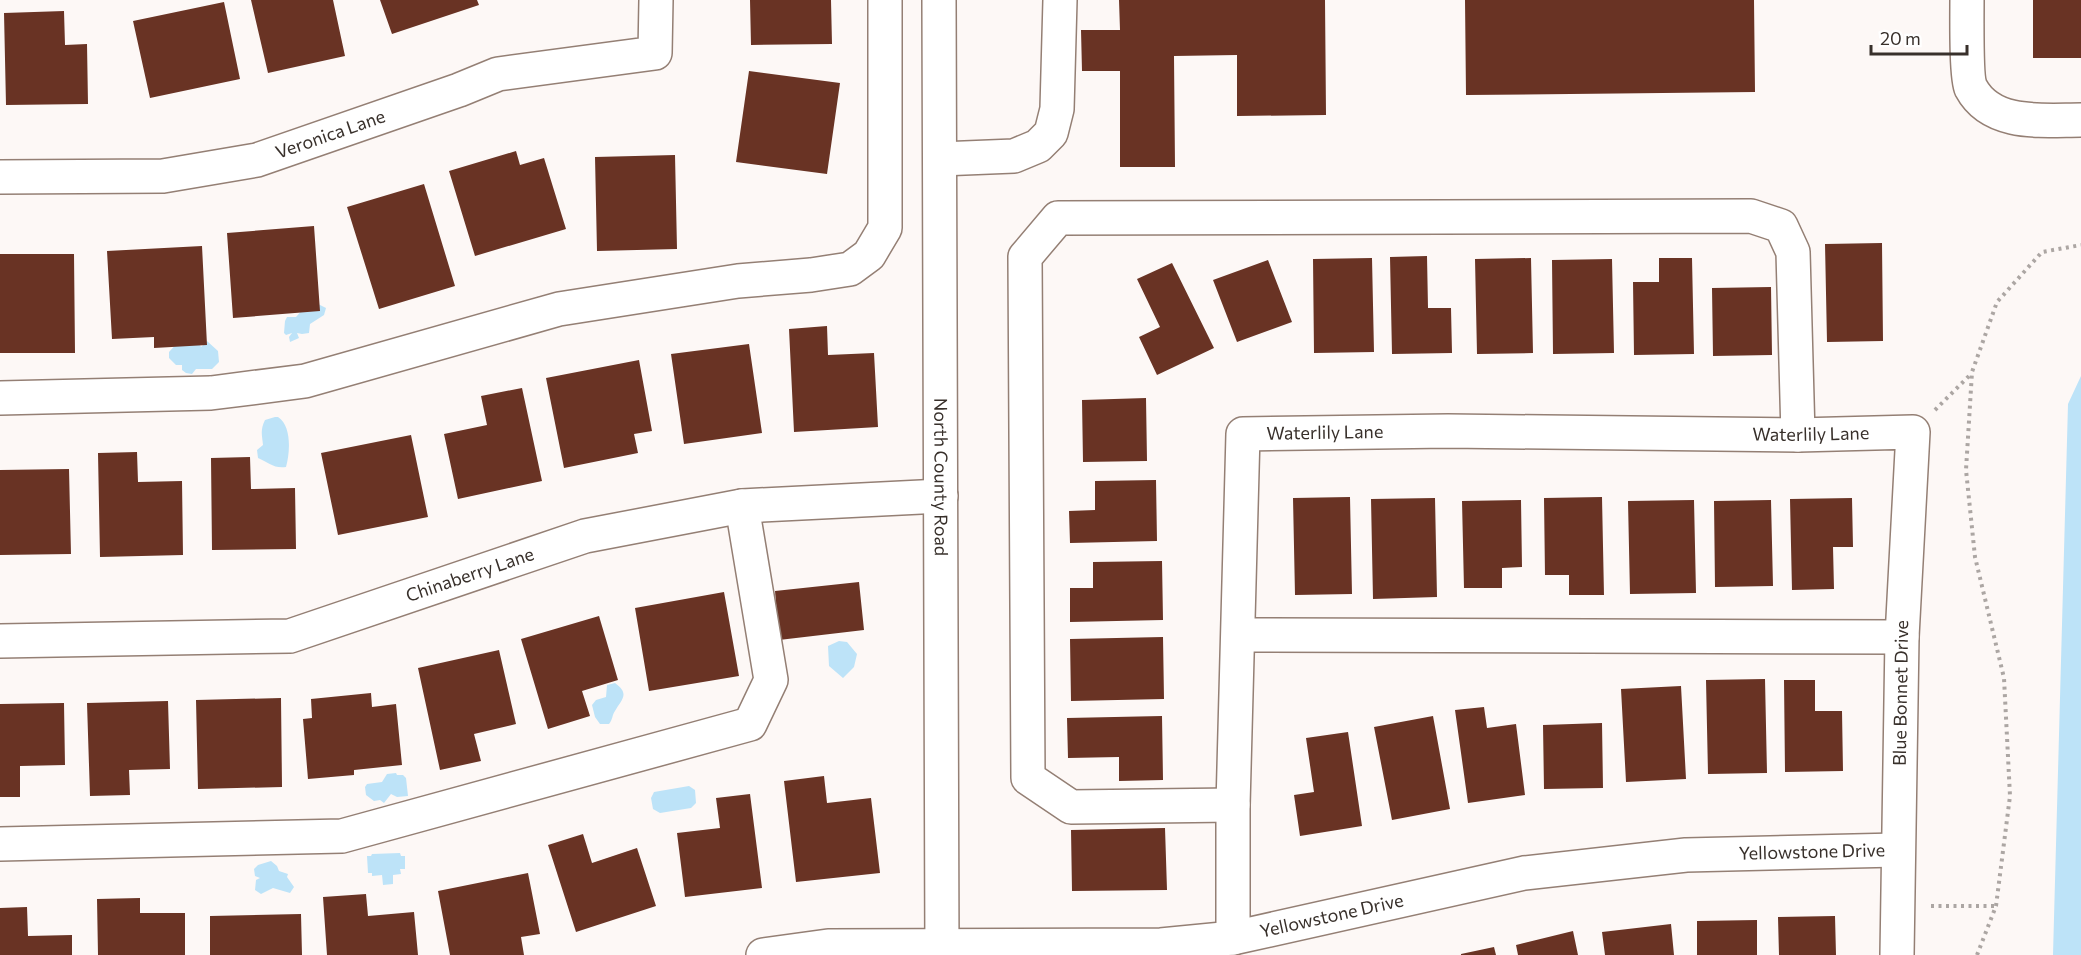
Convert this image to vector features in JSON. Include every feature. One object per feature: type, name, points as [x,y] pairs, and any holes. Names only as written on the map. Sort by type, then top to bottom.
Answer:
[{"type":"street","name":"Veronica Lane","points":[[0,177],[163,176],[257,160],[459,90],[498,74],[655,53],[656,0]]},
{"type":"street","points":[[0,398],[211,393],[259,389],[305,381],[559,309],[738,281],[850,269],[869,255],[885,228],[885,0]]},
{"type":"street","name":"North County Road","points":[[939,0],[942,950]]},
{"type":"street","points":[[939,159],[1014,156],[1038,146],[1051,133],[1057,109],[1060,0]]},
{"type":"street","points":[[1967,0],[1970,87],[1986,106],[2005,116],[2028,120],[2081,120]]},
{"type":"street","points":[[1233,806],[1071,807],[1028,778],[1025,257],[1058,218],[1751,216],[1781,226],[1793,252],[1798,435]]},
{"type":"street","name":"Waterlily Lane","points":[[1233,938],[1233,806],[1243,434],[1448,431],[1798,435],[1913,432]]},
{"type":"street","name":"Blue Bonnet Drive","points":[[1897,955],[1902,637],[1913,432]]},
{"type":"street","name":"Chinaberry Lane","points":[[0,641],[290,636],[585,536],[742,506],[940,496]]},
{"type":"street","points":[[0,844],[342,836],[750,724],[771,680],[742,506]]},
{"type":"street","points":[[1239,635],[1902,637]]},
{"type":"street","name":"Yellowstone Drive","points":[[763,955],[828,946],[942,950],[1092,950],[1161,945],[1233,938],[1524,873],[1686,855],[1898,850]]},
{"type":"path","points":[[1977,955],[1996,906],[2010,796],[2004,678],[1975,557],[1966,470],[1972,372],[1997,302],[2042,252],[2081,245]]},
{"type":"path","points":[[1913,432],[1972,372]]},
{"type":"path","points":[[1898,905],[1996,906]]},
{"type":"water","points":[[318,304],[326,308],[324,315],[310,324],[309,333],[297,333],[299,338],[290,342],[289,337],[292,333],[286,335],[284,333],[287,317],[296,317],[303,309]]},
{"type":"water","points":[[181,339],[201,347],[207,341],[218,351],[219,362],[212,369],[196,369],[192,374],[186,373],[182,370],[182,365],[176,365],[169,358],[169,352]]},
{"type":"water","points":[[2081,376],[2081,955],[2053,955],[2068,404]]},
{"type":"water","points":[[275,417],[283,421],[288,433],[289,447],[286,467],[275,466],[258,458],[257,450],[263,445],[263,424],[265,420]]},
{"type":"water","points":[[839,641],[847,642],[857,654],[854,667],[843,678],[829,666],[828,646]]},
{"type":"water","points":[[615,683],[622,690],[622,700],[609,724],[600,724],[595,717],[592,705],[596,700],[606,697],[607,685]]},
{"type":"water","points":[[396,773],[406,778],[408,796],[397,797],[391,794],[384,803],[380,800],[374,801],[366,795],[367,784],[382,782],[387,774]]},
{"type":"water","points":[[689,786],[695,790],[696,803],[691,808],[660,813],[653,809],[651,798],[654,792]]},
{"type":"water","points":[[400,853],[401,856],[405,856],[405,869],[400,869],[401,874],[393,875],[393,884],[383,885],[382,875],[372,876],[372,873],[368,873],[367,856]]},
{"type":"water","points":[[271,861],[279,871],[288,874],[287,877],[294,887],[290,893],[273,888],[261,894],[255,890],[256,880],[260,878],[255,876],[254,869],[258,865]]},
{"type":"building","points":[[251,0],[333,0],[345,56],[268,73]]},
{"type":"building","points":[[380,0],[477,0],[479,5],[392,34]]},
{"type":"building","points":[[750,0],[831,0],[832,44],[751,45]]},
{"type":"building","points":[[1119,0],[1325,0],[1326,115],[1237,116],[1237,55],[1174,56],[1175,167],[1120,167],[1120,71],[1082,71],[1081,30],[1120,30]]},
{"type":"building","points":[[1465,0],[1754,0],[1755,92],[1466,95]]},
{"type":"building","points":[[2033,0],[2081,0],[2081,58],[2033,58]]},
{"type":"building","points":[[224,2],[240,79],[150,98],[133,21]]},
{"type":"building","points":[[64,11],[65,45],[87,44],[88,104],[6,105],[4,13]]},
{"type":"building","points":[[749,71],[840,83],[827,174],[736,162]]},
{"type":"building","points":[[516,151],[520,165],[544,158],[566,229],[475,256],[449,171]]},
{"type":"building","points":[[675,155],[677,249],[597,251],[595,157]]},
{"type":"building","points":[[424,184],[455,286],[379,309],[347,207]]},
{"type":"building","points":[[314,226],[320,311],[233,318],[227,233]]},
{"type":"building","points":[[1882,243],[1883,341],[1827,342],[1825,244]]},
{"type":"building","points":[[202,246],[207,345],[154,348],[154,337],[112,339],[107,251]]},
{"type":"building","points":[[0,254],[74,254],[75,353],[0,353]]},
{"type":"building","points":[[1427,256],[1428,308],[1451,308],[1452,353],[1392,354],[1390,257]]},
{"type":"building","points":[[1372,258],[1374,352],[1314,353],[1313,259]]},
{"type":"building","points":[[1531,258],[1533,353],[1477,354],[1475,259]]},
{"type":"building","points":[[1659,258],[1692,258],[1694,354],[1634,355],[1633,282],[1659,282]]},
{"type":"building","points":[[1612,259],[1614,353],[1553,354],[1552,260]]},
{"type":"building","points":[[1268,260],[1292,322],[1237,342],[1213,280]]},
{"type":"building","points":[[1172,263],[1214,348],[1157,375],[1139,337],[1160,327],[1137,279]]},
{"type":"building","points":[[1771,287],[1772,355],[1713,356],[1712,288]]},
{"type":"building","points":[[827,326],[828,355],[874,353],[878,427],[794,432],[789,329]]},
{"type":"building","points":[[749,344],[762,433],[684,444],[671,354]]},
{"type":"building","points":[[639,360],[652,431],[634,434],[638,453],[564,468],[546,378]]},
{"type":"building","points":[[522,388],[542,481],[458,499],[444,434],[487,425],[481,396]]},
{"type":"building","points":[[1146,398],[1147,461],[1083,462],[1082,400]]},
{"type":"building","points":[[411,435],[428,517],[338,535],[321,453]]},
{"type":"building","points":[[137,452],[138,482],[182,481],[183,555],[100,557],[98,453]]},
{"type":"building","points":[[250,457],[251,489],[295,488],[296,549],[212,550],[211,458]]},
{"type":"building","points":[[69,469],[71,554],[0,555],[0,470]]},
{"type":"building","points":[[1156,480],[1157,541],[1070,543],[1069,511],[1095,510],[1095,481]]},
{"type":"building","points":[[1350,497],[1352,594],[1295,595],[1293,498]]},
{"type":"building","points":[[1602,497],[1604,595],[1569,595],[1569,575],[1545,575],[1544,498]]},
{"type":"building","points":[[1435,498],[1437,597],[1373,599],[1371,499]]},
{"type":"building","points":[[1852,498],[1853,547],[1833,547],[1834,589],[1792,590],[1790,499]]},
{"type":"building","points":[[1521,500],[1522,567],[1502,568],[1502,588],[1464,588],[1462,501]]},
{"type":"building","points":[[1694,500],[1696,593],[1630,594],[1628,501]]},
{"type":"building","points":[[1771,500],[1773,586],[1715,587],[1714,501]]},
{"type":"building","points":[[1162,561],[1163,620],[1070,622],[1070,588],[1093,588],[1093,562]]},
{"type":"building","points":[[859,582],[864,630],[779,640],[775,591]]},
{"type":"building","points":[[724,592],[739,676],[649,691],[635,608]]},
{"type":"building","points":[[599,616],[618,680],[582,691],[590,716],[548,729],[521,639]]},
{"type":"building","points":[[1163,637],[1164,699],[1071,701],[1070,639]]},
{"type":"building","points":[[499,650],[516,724],[474,734],[481,761],[440,770],[418,668]]},
{"type":"building","points":[[1765,679],[1767,773],[1708,774],[1706,680]]},
{"type":"building","points":[[1784,680],[1815,680],[1815,711],[1842,711],[1843,771],[1785,772]]},
{"type":"building","points":[[1681,686],[1686,779],[1626,782],[1621,689]]},
{"type":"building","points":[[371,693],[372,707],[396,704],[402,765],[354,770],[354,775],[308,779],[303,719],[312,718],[311,699]]},
{"type":"building","points":[[281,698],[282,787],[198,789],[196,700]]},
{"type":"building","points":[[168,701],[170,769],[129,770],[130,795],[90,796],[87,703]]},
{"type":"building","points":[[64,703],[65,765],[20,766],[20,797],[0,797],[0,704]]},
{"type":"building","points":[[1484,707],[1487,728],[1516,724],[1525,795],[1468,803],[1455,710]]},
{"type":"building","points":[[1162,716],[1163,780],[1119,781],[1119,757],[1068,758],[1067,718]]},
{"type":"building","points":[[1433,716],[1450,809],[1392,820],[1374,727]]},
{"type":"building","points":[[1602,723],[1603,788],[1544,789],[1543,725]]},
{"type":"building","points":[[1348,732],[1362,826],[1300,836],[1294,795],[1314,792],[1306,738]]},
{"type":"building","points":[[824,776],[827,803],[871,798],[880,873],[796,882],[784,781]]},
{"type":"building","points":[[750,794],[762,888],[685,897],[677,833],[720,828],[716,798]]},
{"type":"building","points":[[1165,828],[1167,890],[1072,891],[1071,830]]},
{"type":"building","points":[[583,834],[592,863],[637,848],[656,906],[576,932],[548,845]]},
{"type":"building","points":[[528,873],[540,934],[521,937],[524,955],[450,955],[438,891]]},
{"type":"building","points":[[366,894],[368,916],[414,912],[418,955],[327,955],[323,897]]},
{"type":"building","points":[[140,898],[140,913],[185,913],[185,955],[98,955],[97,899]]},
{"type":"building","points":[[27,907],[28,936],[72,935],[72,955],[0,955],[0,908]]},
{"type":"building","points":[[301,914],[302,955],[210,955],[210,916]]},
{"type":"building","points":[[1835,916],[1836,955],[1779,955],[1778,917]]},
{"type":"building","points":[[1757,920],[1757,955],[1697,955],[1697,921]]},
{"type":"building","points":[[1671,924],[1674,955],[1605,955],[1602,932]]},
{"type":"building","points":[[1573,931],[1578,955],[1518,955],[1516,945]]},
{"type":"building","points":[[1494,947],[1496,955],[1461,955],[1461,954]]}]
